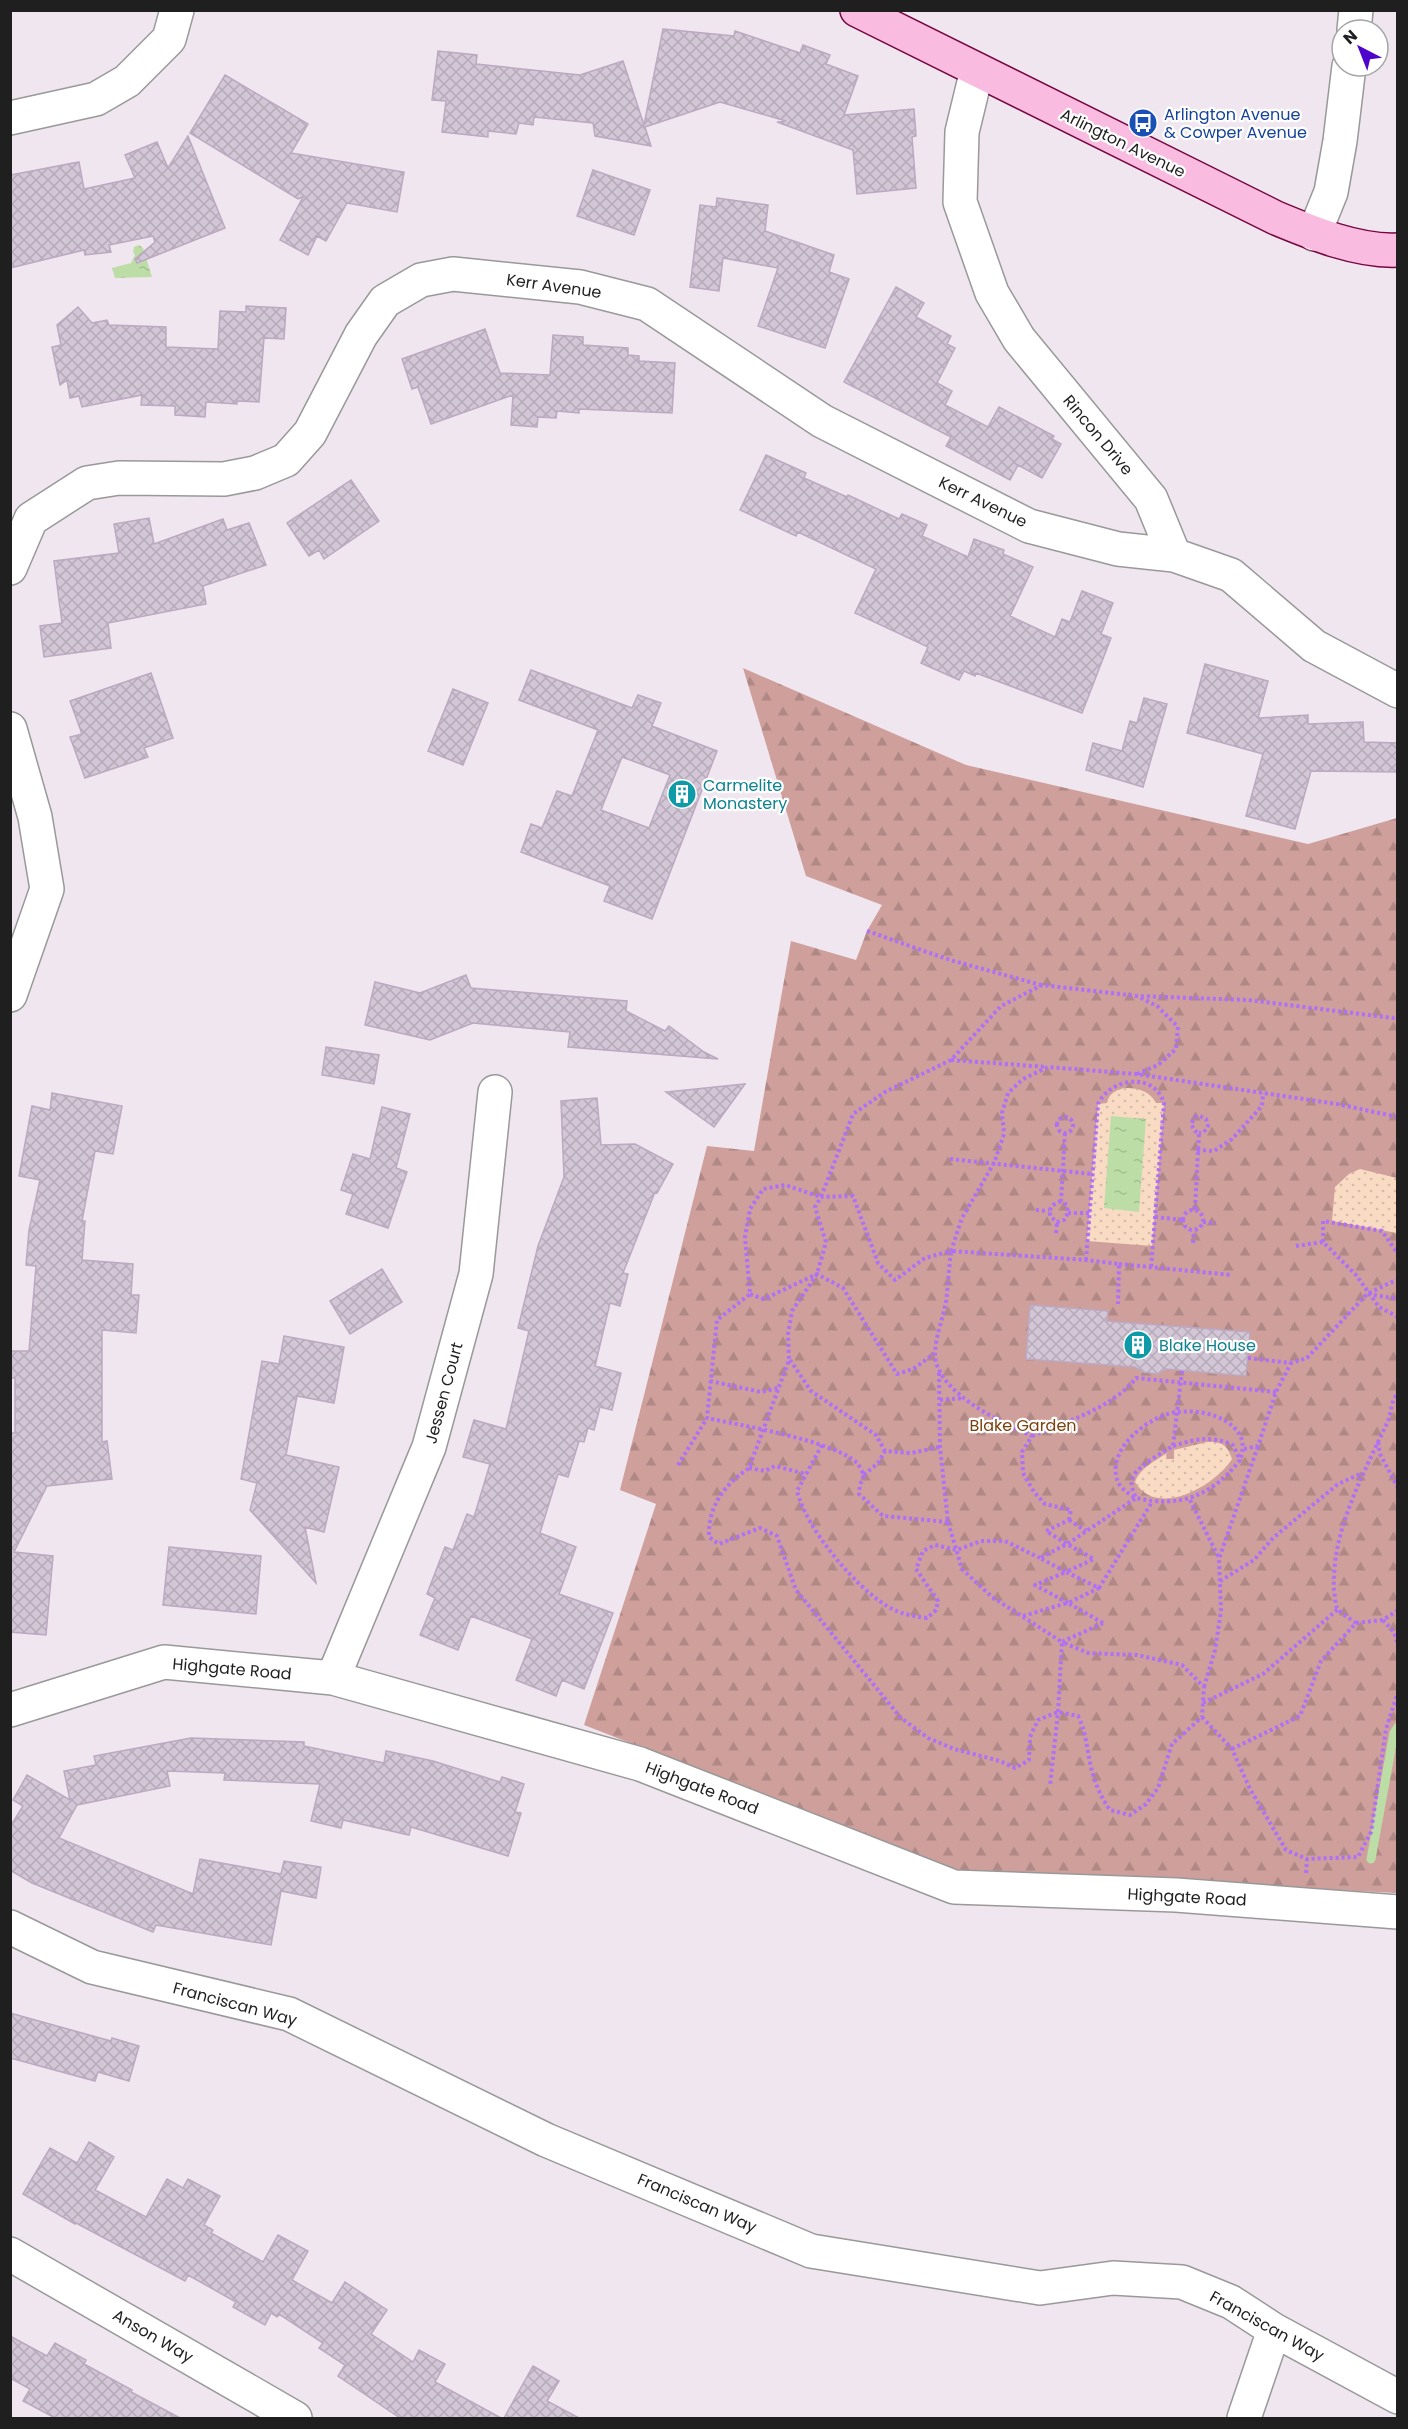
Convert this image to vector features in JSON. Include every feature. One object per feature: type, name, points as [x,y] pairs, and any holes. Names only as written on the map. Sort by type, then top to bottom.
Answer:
[{"type":"main road","name":"Arlington Avenue","points":[[857,10],[1276,218],[1314,234],[1382,251],[1398,250]]},
{"type":"street","points":[[10,118],[96,99],[127,81],[169,39],[177,10]]},
{"type":"street","name":"Rincon Drive","points":[[977,70],[962,132],[960,202],[992,293],[1019,339],[1152,499],[1174,555]]},
{"type":"street","points":[[1314,234],[1331,192],[1348,78]]},
{"type":"street","name":"Kerr Avenue","points":[[10,568],[31,519],[87,483],[119,478],[224,479],[255,473],[286,460],[310,433],[361,335],[385,301],[421,280],[453,274],[580,287],[647,304],[822,421],[1029,526],[1118,549],[1174,555]]},
{"type":"street","points":[[1174,555],[1231,574],[1314,646],[1398,691]]},
{"type":"street","points":[[10,729],[35,817],[47,889],[10,995]]},
{"type":"street","name":"Jessen Court","points":[[333,1678],[432,1437],[476,1274],[495,1092]]},
{"type":"street","name":"Highgate Road","points":[[10,1710],[164,1662],[333,1678],[640,1764],[954,1887],[1176,1895],[1398,1912]]},
{"type":"street","name":"Franciscan Way","points":[[10,1927],[92,1967],[290,2014],[546,2140],[812,2252],[1040,2288],[1113,2278],[1182,2282],[1231,2302],[1274,2330],[1398,2397]]},
{"type":"street","name":"Anson Way","points":[[10,2253],[295,2418]]},
{"type":"street","points":[[1244,2418],[1274,2330]]},
{"type":"path","points":[[867,931],[950,960],[1042,985],[1137,996],[1248,1000],[1393,1018],[1398,1016]]},
{"type":"path","points":[[1042,985],[1001,1006],[951,1060],[885,1092],[853,1114],[815,1207],[826,1242],[817,1274],[792,1311],[788,1334],[789,1360],[750,1468],[736,1477],[718,1499],[708,1519],[709,1537],[719,1544],[760,1528],[777,1536],[796,1590],[901,1718],[928,1738],[954,1749],[1000,1761],[1015,1768],[1029,1760],[1030,1737],[1038,1720],[1058,1712],[1078,1716],[1083,1726],[1089,1761],[1101,1798],[1110,1810],[1130,1815],[1146,1804],[1158,1788],[1172,1744],[1202,1717],[1204,1687],[1215,1650],[1221,1611],[1219,1559],[1276,1392],[1291,1363]]},
{"type":"path","points":[[1136,1074],[1158,1065],[1176,1049],[1178,1027],[1157,1006],[1137,996]]},
{"type":"path","points":[[951,1060],[1136,1074],[1337,1104],[1398,1117]]},
{"type":"path","points":[[1048,1067],[1023,1078],[1008,1093],[1002,1113],[1004,1134],[994,1163],[962,1218],[951,1251],[946,1301],[935,1353],[939,1372],[940,1447],[948,1522],[962,1569],[992,1597],[1062,1642],[1088,1653],[1137,1655],[1182,1665],[1204,1687]]},
{"type":"path","points":[[1086,1260],[1098,1104],[1103,1093],[1120,1083],[1134,1081],[1154,1088],[1164,1103],[1151,1268]]},
{"type":"path","points":[[1197,1150],[1214,1151],[1232,1139],[1262,1106],[1263,1093]]},
{"type":"path","points":[[1195,1209],[1198,1133],[1191,1124],[1195,1117],[1200,1116],[1206,1119],[1208,1126],[1204,1131],[1198,1133]]},
{"type":"path","points":[[1066,1117],[1073,1125],[1071,1131],[1065,1133],[1056,1128],[1056,1123],[1066,1117]]},
{"type":"path","points":[[1061,1201],[1065,1133]]},
{"type":"path","points":[[950,1159],[1092,1174]]},
{"type":"path","points":[[750,1294],[745,1237],[750,1209],[763,1189],[785,1185],[820,1197],[853,1196],[878,1263],[895,1280],[925,1258],[951,1251],[1086,1260],[1232,1275]]},
{"type":"path","points":[[1057,1222],[1051,1217],[1049,1211],[1053,1204],[1061,1201]]},
{"type":"path","points":[[1057,1222],[1064,1220],[1068,1213],[1066,1205],[1061,1201]]},
{"type":"path","points":[[1183,1220],[1195,1209]]},
{"type":"path","points":[[1194,1231],[1201,1227],[1203,1222],[1201,1212],[1195,1209]]},
{"type":"path","points":[[1036,1210],[1049,1211]]},
{"type":"path","points":[[1068,1213],[1089,1213]]},
{"type":"path","points":[[1155,1217],[1183,1220]]},
{"type":"path","points":[[1183,1220],[1186,1228],[1194,1231]]},
{"type":"path","points":[[1398,1254],[1382,1232],[1323,1221],[1323,1242],[1356,1275],[1379,1307],[1398,1317]]},
{"type":"path","points":[[1056,1233],[1057,1222]]},
{"type":"path","points":[[1203,1222],[1216,1223]]},
{"type":"path","points":[[1193,1243],[1194,1231]]},
{"type":"path","points":[[1296,1246],[1323,1242]]},
{"type":"path","points":[[1118,1304],[1119,1264]]},
{"type":"path","points":[[750,1294],[764,1299],[817,1274]]},
{"type":"path","points":[[817,1274],[843,1288],[897,1374],[913,1369],[935,1353]]},
{"type":"path","points":[[1248,1358],[1291,1363],[1307,1358],[1367,1293],[1398,1279]]},
{"type":"path","points":[[1367,1293],[1398,1299]]},
{"type":"path","points":[[678,1466],[707,1418],[717,1320],[750,1294]]},
{"type":"path","points":[[789,1360],[811,1391],[876,1435],[885,1451]]},
{"type":"path","points":[[1173,1446],[1182,1371]]},
{"type":"path","points":[[939,1372],[964,1398],[1008,1426],[1032,1436]]},
{"type":"path","points":[[1069,1520],[1071,1510],[1045,1504],[1034,1492],[1023,1473],[1022,1452],[1032,1436],[1103,1405],[1126,1390],[1136,1378],[1276,1392]]},
{"type":"path","points":[[710,1381],[761,1392],[779,1388]]},
{"type":"path","points":[[1356,1623],[1338,1609],[1333,1574],[1340,1540],[1362,1473],[1389,1420],[1393,1399],[1398,1394]]},
{"type":"path","points":[[940,1400],[964,1398]]},
{"type":"path","points":[[1177,1412],[1207,1413],[1220,1417],[1242,1435],[1244,1449],[1240,1461],[1232,1471],[1190,1500],[1152,1502],[1136,1498],[1124,1490],[1117,1480],[1116,1465],[1120,1453],[1125,1443],[1137,1431],[1159,1418],[1177,1412]]},
{"type":"path","points":[[707,1418],[822,1445],[857,1464],[864,1475]]},
{"type":"path","points":[[1136,1498],[1131,1486],[1134,1475],[1156,1456],[1173,1446],[1197,1439],[1216,1438],[1233,1445],[1240,1461]]},
{"type":"path","points":[[1378,1440],[1380,1454],[1398,1488]]},
{"type":"path","points":[[822,1445],[797,1491],[801,1508],[830,1551],[861,1584],[886,1606],[906,1615],[927,1618],[936,1610],[938,1601],[916,1569],[923,1551],[935,1545],[957,1550],[981,1541],[1005,1541],[1099,1588]]},
{"type":"path","points":[[1244,1449],[1258,1446]]},
{"type":"path","points":[[885,1451],[911,1453],[940,1447]]},
{"type":"path","points":[[885,1451],[878,1463],[864,1475],[859,1494],[883,1516],[948,1522]]},
{"type":"path","points":[[750,1468],[765,1471],[775,1466],[806,1474]]},
{"type":"path","points":[[1220,1582],[1254,1560],[1273,1538],[1338,1484],[1362,1473]]},
{"type":"path","points":[[1040,1558],[1067,1544],[1136,1498]]},
{"type":"path","points":[[1190,1500],[1219,1559]]},
{"type":"path","points":[[1022,1616],[1068,1603],[1099,1588],[1152,1502]]},
{"type":"path","points":[[1069,1520],[1086,1531]]},
{"type":"path","points":[[1062,1642],[1104,1623],[1035,1585],[1094,1559],[1046,1531],[1069,1520]]},
{"type":"path","points":[[1203,1703],[1263,1674],[1338,1609]]},
{"type":"path","points":[[1232,1749],[1300,1716],[1321,1661],[1356,1623],[1383,1620],[1398,1610]]},
{"type":"path","points":[[1383,1620],[1394,1632],[1398,1645]]},
{"type":"path","points":[[1050,1786],[1058,1712],[1062,1642]]},
{"type":"path","points":[[1202,1717],[1232,1749],[1250,1789],[1286,1850],[1306,1859],[1358,1857],[1371,1832],[1386,1729],[1398,1692]]},
{"type":"green space","name":"Blake Garden","points":[[743,668],[966,765],[1308,844],[1397,818],[1397,1893],[958,1871],[584,1725],[656,1504],[620,1490],[707,1146],[754,1151],[791,941],[856,960],[867,931],[882,905],[806,876]]},
{"type":"shaded area","points":[[1124,1088],[1142,1091],[1150,1095],[1156,1103],[1164,1103],[1152,1246],[1087,1241],[1098,1104],[1107,1103],[1112,1093]]},
{"type":"shaded area","points":[[1360,1169],[1397,1178],[1397,1233],[1332,1221],[1335,1187],[1349,1174]]},
{"type":"shaded area","points":[[1207,1442],[1223,1445],[1232,1459],[1213,1479],[1200,1488],[1171,1498],[1157,1498],[1145,1493],[1135,1482],[1144,1469],[1167,1453],[1166,1459],[1174,1459],[1174,1450]]},
{"type":"water","points":[[139,245],[143,248],[152,277],[115,278],[112,268],[131,263],[135,255],[134,247]]},
{"type":"water","points":[[1111,1116],[1146,1119],[1139,1212],[1104,1208]]},
{"type":"building","points":[[663,29],[734,36],[735,31],[800,53],[803,45],[830,55],[826,64],[858,76],[844,115],[914,109],[916,136],[912,137],[916,188],[857,194],[853,150],[777,122],[786,121],[720,102],[645,127],[651,146],[595,136],[593,123],[534,117],[533,125],[519,123],[516,134],[488,131],[488,137],[442,132],[446,101],[432,100],[438,51],[477,55],[476,64],[580,75],[623,61],[644,125]]},
{"type":"building","points":[[225,75],[308,124],[291,153],[404,172],[397,212],[347,203],[326,241],[317,236],[308,255],[280,240],[303,197],[298,199],[190,133]]},
{"type":"building","points":[[188,136],[225,228],[137,263],[135,259],[155,242],[153,236],[109,245],[111,252],[85,255],[84,250],[10,268],[10,175],[79,162],[84,189],[135,178],[125,155],[157,142],[168,168]]},
{"type":"building","points":[[593,170],[650,190],[634,235],[577,216]]},
{"type":"building","points":[[717,198],[768,205],[765,231],[834,255],[829,272],[849,279],[825,348],[758,326],[778,268],[723,258],[719,291],[690,287],[700,205],[716,207]]},
{"type":"building","points":[[896,287],[924,303],[916,317],[951,336],[947,344],[955,348],[937,383],[952,391],[945,405],[988,427],[999,407],[1054,436],[1052,439],[1061,444],[1042,478],[1018,465],[1010,480],[946,446],[951,437],[844,382]]},
{"type":"building","points":[[246,306],[286,308],[284,339],[264,338],[259,402],[237,401],[237,404],[206,402],[205,417],[175,415],[175,406],[141,405],[142,395],[82,407],[79,396],[70,398],[67,380],[60,385],[52,347],[61,345],[57,325],[78,307],[92,323],[107,320],[109,325],[166,327],[166,347],[218,349],[220,311],[246,312]]},
{"type":"building","points":[[485,329],[500,373],[550,375],[553,335],[583,337],[583,345],[628,348],[628,355],[639,356],[639,361],[675,363],[672,413],[579,409],[579,413],[557,411],[556,418],[538,417],[537,427],[511,425],[513,395],[431,424],[418,387],[412,389],[402,359]]},
{"type":"building","points":[[766,455],[806,473],[804,478],[847,497],[848,495],[899,519],[902,514],[927,525],[922,536],[968,557],[974,539],[1004,550],[1003,554],[1033,567],[1010,616],[1055,637],[1062,619],[1070,622],[1082,591],[1113,603],[1101,634],[1111,638],[1082,713],[976,673],[975,676],[964,671],[959,680],[921,663],[928,647],[855,613],[876,569],[798,532],[796,536],[740,510]]},
{"type":"building","points":[[351,480],[379,521],[324,559],[319,550],[309,556],[287,523]]},
{"type":"building","points":[[149,518],[154,544],[223,519],[227,530],[249,523],[266,565],[203,586],[206,604],[108,623],[111,648],[44,657],[40,626],[62,623],[54,561],[119,553],[114,524]]},
{"type":"building","points":[[1205,664],[1268,681],[1258,718],[1308,715],[1308,724],[1363,722],[1364,742],[1398,743],[1398,772],[1311,771],[1295,829],[1246,816],[1263,754],[1187,733]]},
{"type":"building","name":"Carmelite Monastery","points":[[531,670],[632,708],[638,695],[661,703],[652,726],[717,751],[652,919],[604,901],[610,886],[521,852],[531,824],[542,828],[557,791],[572,796],[598,730],[519,700]],"holes":[[[622,757],[670,775],[649,828],[601,810]]]},
{"type":"building","points":[[151,673],[173,738],[144,748],[148,757],[85,778],[70,737],[82,734],[70,701]]},
{"type":"building","points":[[453,689],[488,703],[463,765],[428,751]]},
{"type":"building","points":[[1144,698],[1167,704],[1143,787],[1086,770],[1093,743],[1122,751],[1130,721],[1137,723]]},
{"type":"building","points":[[466,975],[471,988],[627,1001],[626,1011],[665,1031],[669,1026],[704,1052],[718,1059],[568,1047],[570,1032],[473,1023],[430,1040],[365,1025],[375,982],[420,993]]},
{"type":"building","points":[[326,1047],[379,1055],[374,1084],[322,1075]]},
{"type":"building","points":[[745,1084],[714,1127],[666,1092]]},
{"type":"building","points":[[52,1093],[122,1106],[113,1154],[95,1151],[82,1221],[85,1221],[82,1260],[133,1264],[131,1295],[139,1295],[136,1333],[102,1330],[102,1442],[107,1441],[112,1479],[47,1486],[14,1552],[53,1556],[46,1635],[10,1632],[10,1433],[15,1433],[15,1378],[11,1378],[11,1351],[29,1351],[36,1266],[26,1265],[29,1230],[40,1180],[19,1176],[32,1106],[50,1110]]},
{"type":"building","points":[[597,1098],[601,1145],[635,1144],[673,1164],[657,1193],[655,1192],[623,1273],[628,1274],[620,1306],[610,1303],[595,1366],[621,1373],[612,1410],[600,1407],[594,1430],[588,1428],[584,1442],[579,1441],[568,1477],[558,1474],[540,1533],[576,1547],[559,1594],[613,1613],[584,1689],[562,1680],[556,1696],[516,1680],[532,1639],[471,1616],[458,1650],[420,1635],[435,1598],[427,1594],[445,1547],[453,1550],[467,1514],[474,1517],[490,1464],[463,1457],[474,1420],[506,1429],[529,1331],[518,1328],[538,1246],[564,1177],[561,1101]]},
{"type":"building","points":[[382,1107],[410,1114],[396,1168],[407,1172],[388,1228],[346,1214],[353,1194],[341,1190],[353,1154],[370,1159]]},
{"type":"building","points":[[382,1269],[402,1302],[350,1334],[330,1301]]},
{"type":"building","name":"Blake House","points":[[1030,1305],[1108,1311],[1107,1321],[1250,1332],[1246,1376],[1166,1369],[1158,1374],[1143,1372],[1135,1367],[1026,1359]]},
{"type":"building","points":[[284,1336],[344,1347],[334,1403],[297,1396],[286,1455],[339,1467],[324,1532],[305,1527],[316,1583],[250,1510],[257,1483],[241,1479],[262,1361],[279,1364]]},
{"type":"building","points":[[169,1547],[261,1556],[256,1614],[163,1605]]},
{"type":"building","points":[[191,1738],[304,1742],[304,1746],[384,1763],[386,1751],[433,1761],[500,1782],[502,1777],[524,1784],[515,1812],[521,1813],[508,1856],[411,1827],[409,1835],[343,1820],[341,1828],[311,1821],[320,1784],[224,1780],[225,1773],[167,1771],[170,1786],[77,1805],[59,1838],[193,1894],[200,1859],[281,1874],[284,1861],[321,1867],[316,1898],[281,1891],[271,1945],[156,1925],[153,1932],[32,1883],[10,1870],[10,1827],[23,1806],[13,1800],[27,1775],[70,1800],[64,1771],[96,1765],[94,1756]]},
{"type":"building","points":[[10,2013],[111,2041],[112,2038],[139,2046],[129,2081],[98,2072],[95,2081],[10,2058]]},
{"type":"building","points":[[89,2142],[114,2157],[95,2190],[146,2217],[167,2179],[183,2188],[188,2179],[220,2196],[204,2225],[213,2230],[211,2233],[263,2262],[278,2235],[308,2251],[292,2280],[332,2303],[345,2282],[387,2310],[371,2334],[413,2362],[419,2350],[445,2364],[435,2382],[501,2418],[400,2418],[338,2376],[345,2365],[319,2348],[323,2343],[279,2314],[277,2317],[271,2313],[265,2325],[233,2307],[236,2302],[188,2275],[185,2281],[75,2224],[23,2194],[50,2148],[77,2163]]},
{"type":"building","points":[[10,2336],[47,2356],[55,2343],[86,2360],[84,2364],[180,2418],[55,2418],[23,2401],[30,2389],[10,2378]]},
{"type":"building","points":[[533,2366],[559,2381],[547,2401],[579,2418],[504,2418]]},
{"type":"waterway","points":[[1371,1859],[1394,1733],[1398,1727]]},
{"type":"place","name":"Arlington Avenue & Cowper Avenue","points":[[1143,123]]},
{"type":"place","name":"Carmelite Monastery","points":[[682,794]]},
{"type":"place","name":"Blake House","points":[[1138,1345]]}]
